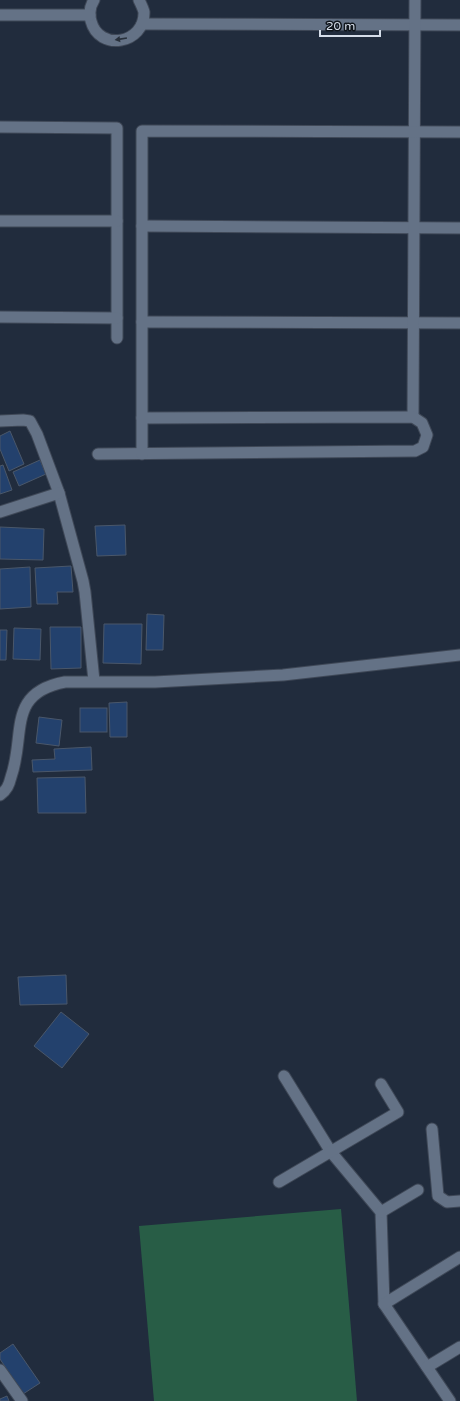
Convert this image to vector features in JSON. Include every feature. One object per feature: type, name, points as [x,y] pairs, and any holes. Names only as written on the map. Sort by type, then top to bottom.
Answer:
[{"type":"street","points":[[94,0],[90,15],[93,27],[101,36],[112,41],[125,40],[135,34],[142,24],[144,10],[139,0]]},
{"type":"street","points":[[413,417],[415,0]]},
{"type":"street","points":[[0,15],[90,15]]},
{"type":"street","points":[[142,24],[460,25]]},
{"type":"street","points":[[0,127],[117,128],[117,338]]},
{"type":"street","points":[[142,454],[142,131],[460,132]]},
{"type":"street","points":[[0,221],[117,221]]},
{"type":"street","points":[[142,226],[460,228]]},
{"type":"street","points":[[0,317],[117,318]]},
{"type":"street","points":[[142,322],[460,323]]},
{"type":"street","points":[[98,454],[415,451],[423,447],[427,435],[422,423],[413,417],[142,418]]},
{"type":"street","points":[[0,421],[30,421],[37,434],[59,493],[85,592],[94,681]]},
{"type":"street","points":[[0,512],[59,493]]},
{"type":"street","points":[[0,795],[8,787],[14,770],[21,718],[26,705],[33,695],[51,684],[94,681],[155,682],[283,675],[460,655]]},
{"type":"street","points":[[284,1076],[331,1152],[381,1212],[384,1304],[450,1401]]},
{"type":"street","points":[[279,1182],[398,1112],[381,1084]]},
{"type":"street","points":[[432,1129],[438,1196],[447,1202],[460,1201]]},
{"type":"street","points":[[381,1212],[418,1190]]},
{"type":"street","points":[[384,1304],[460,1257]]},
{"type":"street","points":[[427,1367],[460,1347]]},
{"type":"street","points":[[0,1370],[22,1401]]},
{"type":"green space","points":[[341,1209],[357,1401],[154,1401],[139,1226]]},
{"type":"building","points":[[10,431],[24,464],[9,471],[0,449],[0,436]]},
{"type":"building","points":[[40,460],[46,474],[19,486],[13,472]]},
{"type":"building","points":[[3,465],[12,490],[0,494],[0,466]]},
{"type":"building","points":[[125,525],[126,555],[97,556],[95,526]]},
{"type":"building","points":[[0,527],[44,529],[43,560],[0,559]]},
{"type":"building","points":[[71,566],[73,592],[57,592],[58,604],[37,604],[35,568]]},
{"type":"building","points":[[30,567],[31,607],[0,609],[0,569]]},
{"type":"building","points":[[147,614],[164,615],[163,650],[146,650]]},
{"type":"building","points":[[104,624],[142,624],[141,664],[103,663]]},
{"type":"building","points":[[50,627],[81,627],[81,668],[51,669]]},
{"type":"building","points":[[14,628],[41,629],[40,660],[13,659]]},
{"type":"building","points":[[0,630],[7,630],[6,660],[0,660]]},
{"type":"building","points":[[127,702],[127,737],[110,737],[109,703]]},
{"type":"building","points":[[80,708],[107,708],[107,732],[80,732]]},
{"type":"building","points":[[39,717],[62,720],[59,746],[36,743]]},
{"type":"building","points":[[91,747],[92,770],[33,772],[32,760],[55,759],[54,749]]},
{"type":"building","points":[[85,777],[86,813],[38,813],[37,778]]},
{"type":"building","points":[[66,975],[67,1004],[20,1005],[18,977]]},
{"type":"building","points":[[61,1012],[89,1034],[62,1068],[34,1046]]},
{"type":"building","points":[[13,1344],[40,1383],[23,1394],[0,1359],[0,1353]]},
{"type":"building","points":[[7,1396],[9,1401],[0,1401],[0,1399]]}]
